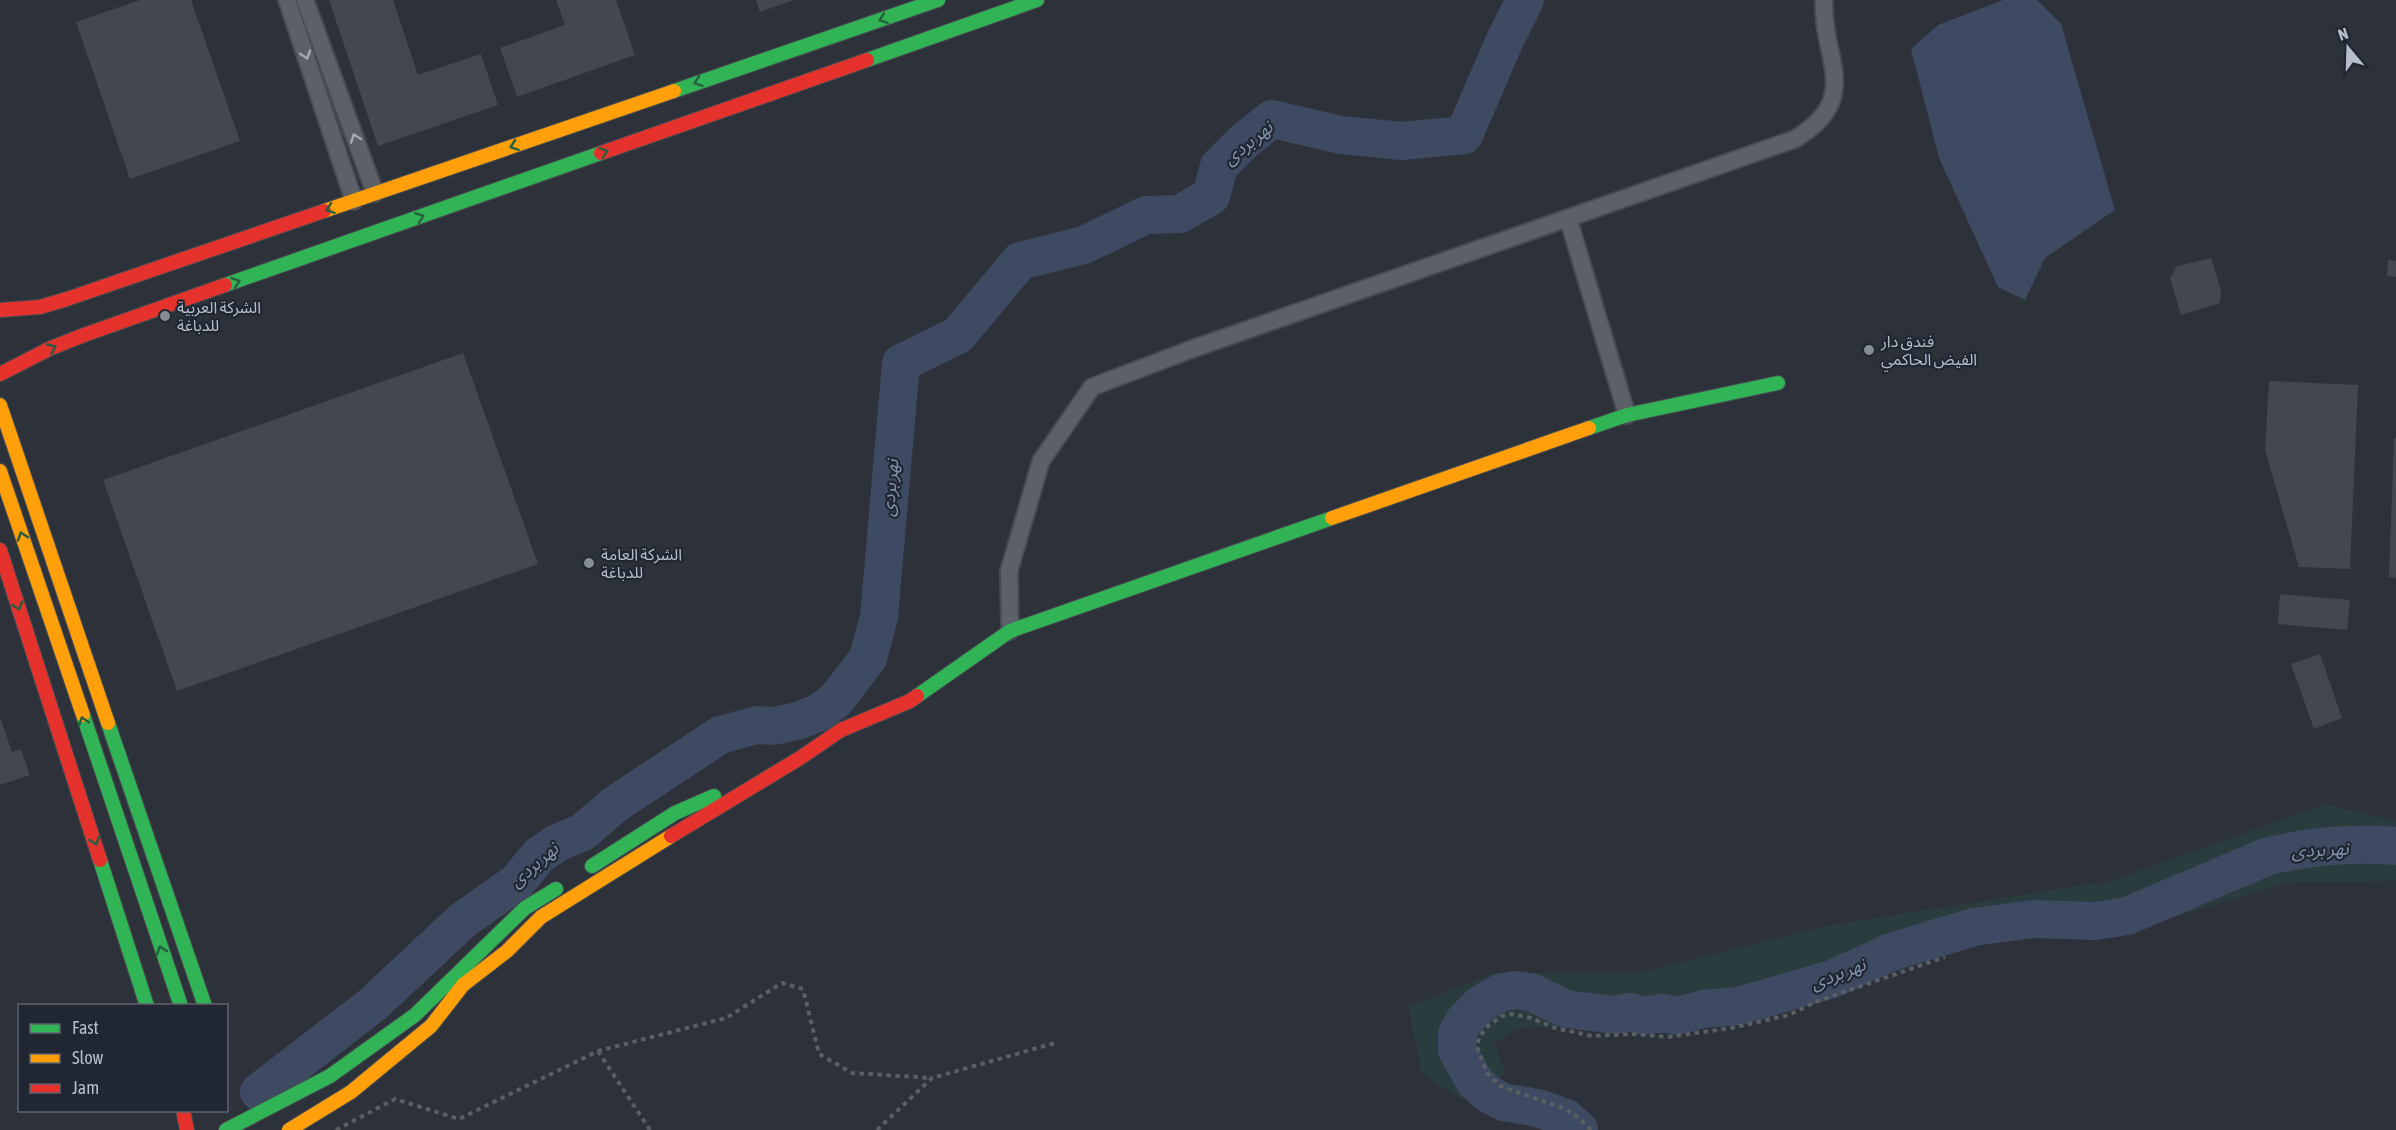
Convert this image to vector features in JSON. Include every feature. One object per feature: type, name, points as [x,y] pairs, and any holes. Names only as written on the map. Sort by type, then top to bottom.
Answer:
[{"type":"main road","points":[[0,303],[7,310],[40,307],[67,299],[938,0]]},
{"type":"main road","points":[[0,374],[51,348],[84,335],[1037,0]]},
{"type":"main road","points":[[289,1130],[351,1092],[431,1026],[463,985],[507,951],[541,917],[800,758],[840,730],[910,701],[1010,631],[1627,415],[1778,383]]},
{"type":"main road","points":[[0,405],[205,1004]]},
{"type":"main road","points":[[0,471],[181,1004]]},
{"type":"main road","points":[[0,550],[147,1004]]},
{"type":"main road","points":[[585,870],[675,813],[800,758]]},
{"type":"main road","points":[[226,1130],[330,1076],[415,1015],[525,908],[565,883]]},
{"type":"main road","points":[[183,1112],[187,1130]]},
{"type":"street","points":[[287,0],[354,201]]},
{"type":"street","points":[[305,0],[375,193]]},
{"type":"street","points":[[1010,631],[1010,571],[1041,461],[1092,387],[1192,349],[1795,139],[1810,130],[1822,118],[1831,102],[1835,85],[1835,68],[1824,16],[1824,0]]},
{"type":"street","points":[[1568,218],[1627,415]]},
{"type":"path","points":[[1591,1130],[1579,1118],[1563,1108],[1500,1086],[1487,1073],[1477,1047],[1479,1037],[1488,1026],[1502,1016],[1512,1014],[1531,1018],[1555,1028],[1592,1036],[1632,1034],[1668,1037],[1731,1028],[1789,1015],[1815,1002],[1945,957]]},
{"type":"path","points":[[336,1130],[395,1099],[459,1119],[598,1051],[726,1018],[782,983],[803,989],[819,1054],[852,1072],[932,1078],[1055,1043]]},
{"type":"path","points":[[598,1051],[650,1130]]},
{"type":"path","points":[[877,1130],[932,1078]]},
{"type":"shaded area","points":[[2326,804],[2396,821],[2396,881],[2287,883],[2175,917],[1971,938],[1770,1006],[1593,1025],[1520,1028],[1495,1042],[1506,1074],[1462,1099],[1422,1074],[1408,1007],[1494,973],[1636,973],[1825,926],[2110,881]]},
{"type":"water","points":[[2003,0],[2037,0],[2061,24],[2115,210],[2045,258],[2025,300],[1998,287],[1939,158],[1911,49],[1938,25]]},
{"type":"building","points":[[140,0],[191,0],[240,141],[130,179],[76,22]]},
{"type":"building","points":[[329,0],[393,0],[418,75],[481,54],[498,105],[378,146]]},
{"type":"building","points":[[556,0],[616,0],[635,55],[517,97],[500,48],[565,25]]},
{"type":"building","points":[[756,0],[794,0],[760,12]]},
{"type":"building","points":[[2211,258],[2221,290],[2220,303],[2181,315],[2170,278],[2177,266]]},
{"type":"building","points":[[2388,260],[2396,261],[2396,277],[2387,276]]},
{"type":"building","points":[[463,353],[538,564],[177,691],[103,480]]},
{"type":"building","points":[[2269,381],[2358,385],[2350,569],[2299,567],[2265,450]]},
{"type":"building","points":[[2394,438],[2396,438],[2396,578],[2389,577]]},
{"type":"building","points":[[2280,594],[2350,600],[2347,630],[2278,624]]},
{"type":"building","points":[[2320,654],[2342,718],[2314,729],[2291,664]]},
{"type":"building","points":[[0,717],[12,752],[21,749],[30,775],[0,785]]},
{"type":"waterway","name":"نهر بردى","points":[[259,1092],[372,1005],[463,920],[517,882],[538,856],[557,843],[583,832],[614,805],[720,735],[757,725],[774,726],[797,721],[818,713],[836,700],[868,658],[879,617],[901,363],[958,335],[1020,261],[1084,245],[1146,215],[1180,214],[1211,196],[1219,166],[1243,142],[1272,119],[1341,135],[1402,141],[1464,135],[1504,42],[1525,0]]},
{"type":"waterway","name":"نهر بردى","points":[[1579,1130],[1566,1118],[1538,1108],[1503,1102],[1487,1093],[1475,1082],[1457,1050],[1457,1034],[1464,1021],[1481,1004],[1500,993],[1515,990],[1531,992],[1566,1009],[1615,1015],[1630,1012],[1643,1016],[1661,1013],[1677,1016],[1703,1009],[1739,1006],[1832,979],[1891,952],[1974,927],[2033,919],[2095,921],[2127,916],[2266,857],[2331,846],[2396,846]]},
{"type":"traffic: fast","points":[[674,91],[938,0]]},
{"type":"traffic: fast","points":[[867,60],[1037,0]]},
{"type":"traffic: fast","points":[[225,285],[601,153]]},
{"type":"traffic: fast","points":[[1589,428],[1627,415],[1778,383]]},
{"type":"traffic: fast","points":[[917,696],[1010,631],[1332,518]]},
{"type":"traffic: fast","points":[[83,715],[180,1004]]},
{"type":"traffic: fast","points":[[108,723],[204,1004]]},
{"type":"traffic: fast","points":[[592,866],[675,813],[714,796]]},
{"type":"traffic: fast","points":[[100,860],[146,1004]]},
{"type":"traffic: fast","points":[[226,1130],[330,1076],[415,1015],[525,908],[556,889]]},
{"type":"traffic: slow","points":[[324,211],[674,91]]},
{"type":"traffic: slow","points":[[0,405],[108,723]]},
{"type":"traffic: slow","points":[[1332,518],[1589,428]]},
{"type":"traffic: slow","points":[[0,471],[83,715]]},
{"type":"traffic: slow","points":[[289,1130],[351,1092],[431,1026],[463,985],[507,951],[541,917],[671,836]]},
{"type":"traffic: jam","points":[[601,153],[867,60]]},
{"type":"traffic: jam","points":[[0,310],[40,307],[67,299],[324,211]]},
{"type":"traffic: jam","points":[[0,374],[51,348],[225,285]]},
{"type":"traffic: jam","points":[[0,550],[100,860]]},
{"type":"traffic: jam","points":[[671,836],[800,758],[841,730],[917,696]]},
{"type":"traffic: jam","points":[[183,1112],[187,1130]]},
{"type":"place","name":"الشركة العربية للدباغة","points":[[165,316]]},
{"type":"place","name":"فندق دار الفيض الحاكمي","points":[[1869,350]]},
{"type":"place","name":"الشركة العامة للدباغة","points":[[589,563]]}]
